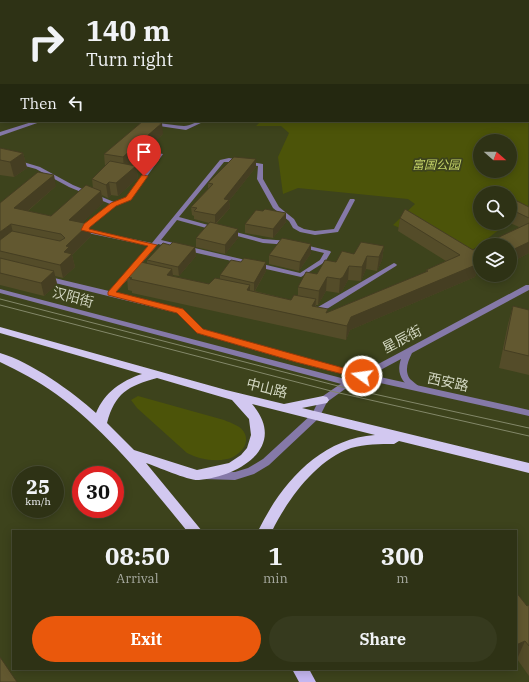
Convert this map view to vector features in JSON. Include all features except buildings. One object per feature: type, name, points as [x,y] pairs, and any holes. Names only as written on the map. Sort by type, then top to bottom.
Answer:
[{"type":"highway","name":"中山路","points":[[0,330],[226,394],[529,468]]},
{"type":"highway","points":[[0,357],[44,380],[101,422],[132,454],[194,530]]},
{"type":"highway","points":[[101,422],[102,412],[108,400],[118,390],[143,377],[158,375]]},
{"type":"highway","points":[[132,454],[197,475],[218,471],[233,466],[245,458],[255,447],[258,436],[258,424],[247,405],[226,394]]},
{"type":"highway","points":[[284,408],[323,400]]},
{"type":"highway","points":[[266,530],[282,502],[298,482],[317,463],[336,449],[360,440],[412,439]]},
{"type":"main road","points":[[301,670],[308,682]]},
{"type":"street","points":[[0,134],[37,122]]},
{"type":"street","points":[[146,122],[186,128],[200,122]]},
{"type":"street","points":[[160,154],[128,199],[114,204],[87,226],[85,230],[154,243],[301,275],[323,261],[328,252],[286,243],[263,241],[175,218]]},
{"type":"street","points":[[0,156],[38,168],[71,186],[114,204]]},
{"type":"street","points":[[110,294],[136,271],[154,243],[222,161],[229,160],[261,165],[260,179],[276,208],[302,231],[315,233],[336,231],[352,200]]},
{"type":"street","points":[[304,306],[319,310],[394,265]]},
{"type":"street","name":"西安路","points":[[37,275],[180,311],[200,331],[299,360],[362,376],[529,413]]},
{"type":"street","name":"星辰街","points":[[323,400],[349,383],[529,287]]},
{"type":"street","name":"汉阳街","points":[[0,291],[349,383]]},
{"type":"street","points":[[409,351],[402,369],[404,377],[408,383],[416,388]]},
{"type":"street","points":[[197,475],[217,477],[235,476],[266,462],[316,416],[323,400]]},
{"type":"green space","name":"富国公园","points":[[260,122],[528,122],[528,206],[517,215],[517,186],[473,186],[473,230],[499,230],[488,238],[473,238],[473,249],[467,254],[393,225],[415,204],[408,199],[298,188],[283,194],[278,157],[289,133],[281,126],[256,126]]},
{"type":"green space","points":[[138,396],[224,420],[244,431],[246,443],[242,450],[231,458],[217,460],[196,457],[187,453],[137,408],[131,400]]},
{"type":"tram line","points":[[0,299],[342,387],[529,428]]},
{"type":"tram line","points":[[0,305],[335,392],[529,436]]},
{"type":"route","points":[[144,176],[128,199],[114,204],[87,226],[85,230],[153,245],[110,294],[180,311],[200,331],[299,360],[362,376]]}]
